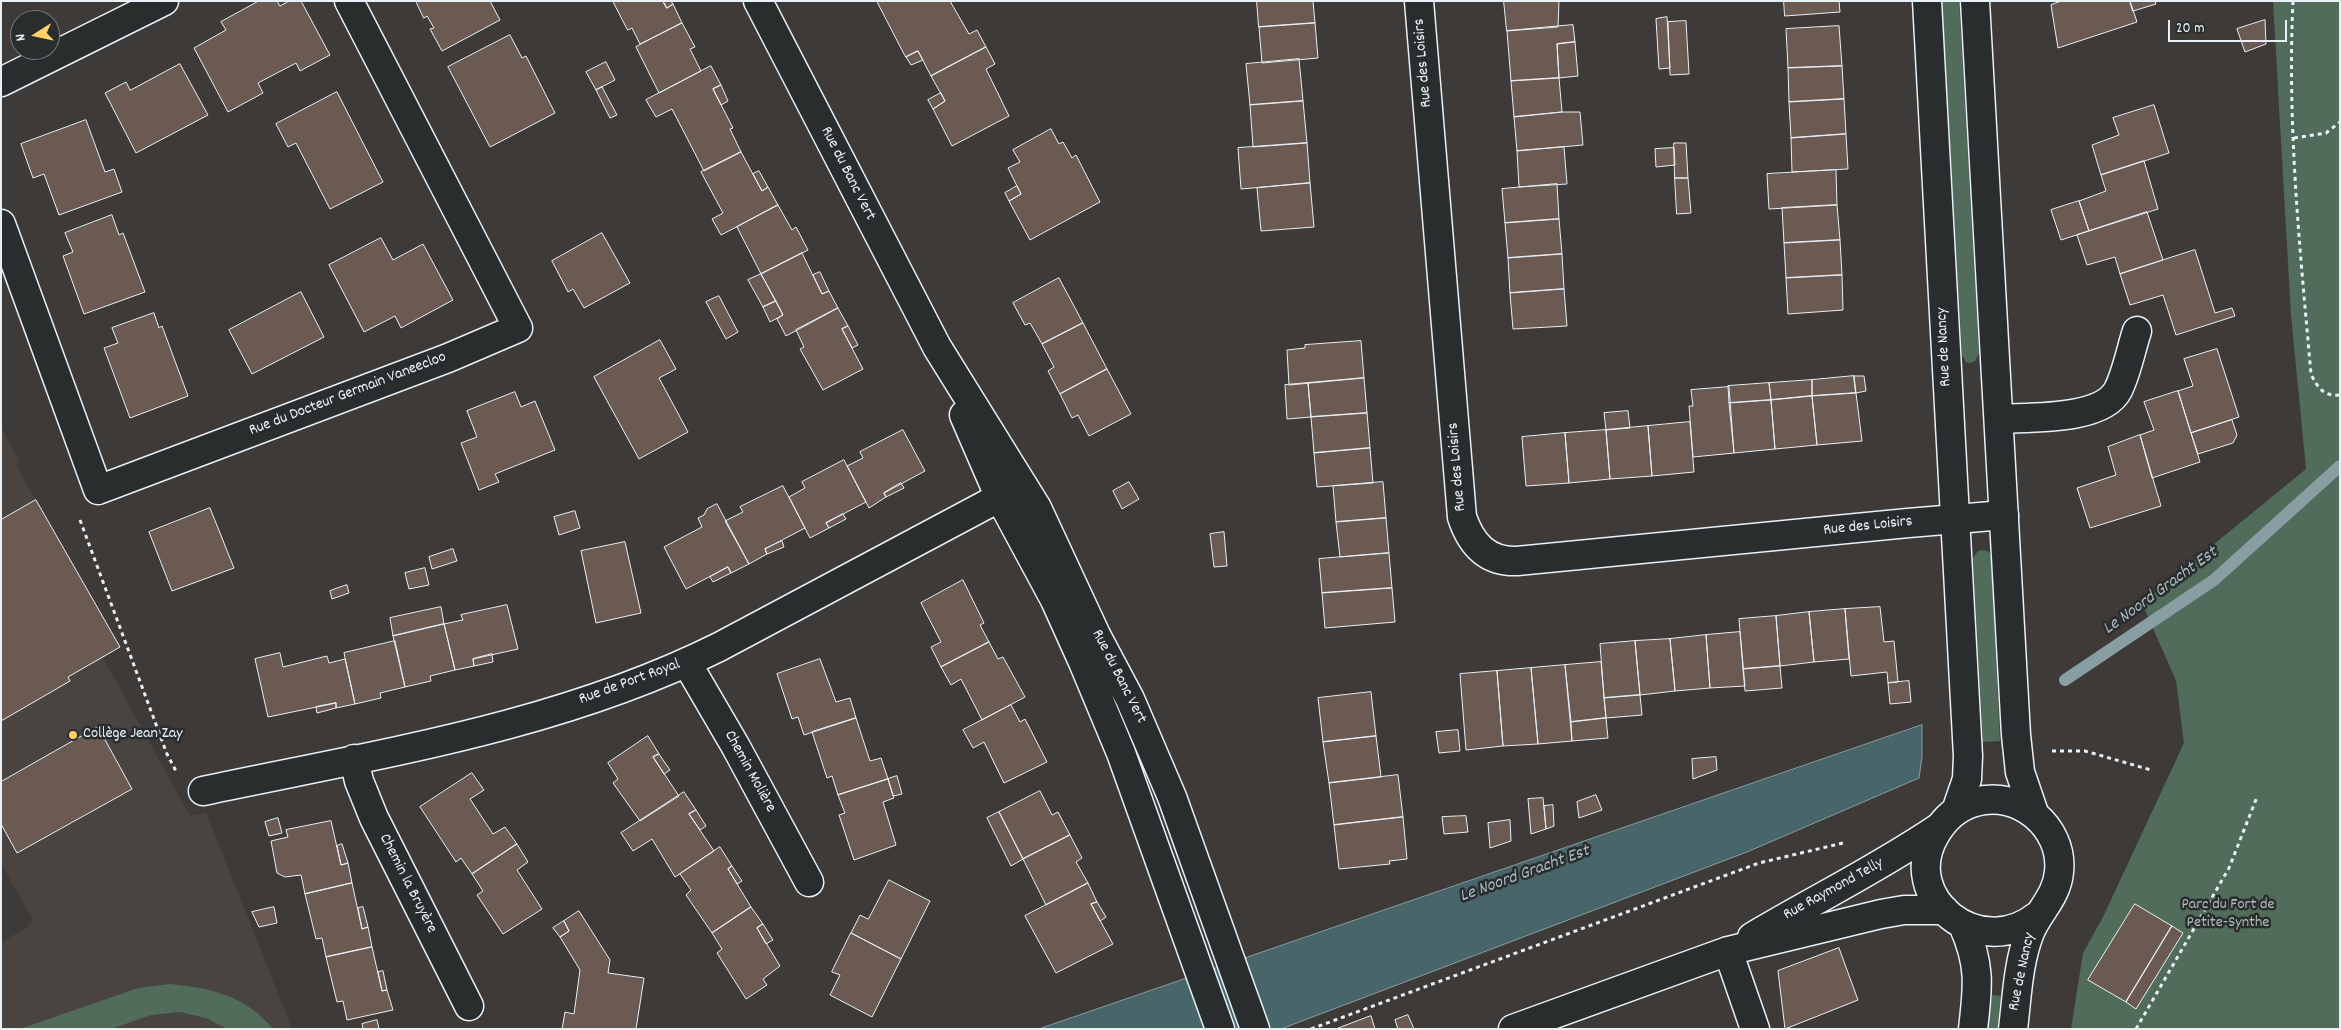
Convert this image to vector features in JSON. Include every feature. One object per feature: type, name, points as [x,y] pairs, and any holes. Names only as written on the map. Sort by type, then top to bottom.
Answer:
[{"type":"street","points":[[1,82],[164,1]]},
{"type":"street","name":"Rue du Docteur Germain Vaneecloo","points":[[1,224],[98,490],[448,358],[518,328],[349,1]]},
{"type":"street","name":"Rue du Banc Vert","points":[[758,1],[1012,491],[1055,600],[1121,753],[1220,1029]]},
{"type":"street","name":"Rue des Loisirs","points":[[1419,1],[1462,518],[1469,535],[1478,548],[1501,560],[1517,562],[1954,519],[2004,516]]},
{"type":"street","name":"Rue de Nancy","points":[[1927,1],[1968,756],[1967,779],[1947,819]]},
{"type":"street","points":[[1975,1],[2016,743],[2023,783],[2034,814]]},
{"type":"street","points":[[1998,419],[2067,415],[2107,402],[2118,390],[2137,330]]},
{"type":"street","name":"Rue du Banc Vert","points":[[1012,491],[1049,532],[1096,635],[1142,724],[1172,797],[1255,1029]]},
{"type":"street","name":"Rue de Port Royal","points":[[203,791],[456,739],[508,725],[637,683],[687,663],[1012,491]]},
{"type":"street","name":"Chemin Molière","points":[[687,663],[736,747],[809,882]]},
{"type":"street","name":"Chemin la Bruyère","points":[[354,759],[359,781],[374,818],[469,1006]]},
{"type":"street","points":[[1953,918],[1980,932],[1999,933],[2016,929],[2037,916],[2050,901],[2056,889],[2060,869],[2058,849],[2047,827],[2034,814],[2017,804],[1999,800],[1980,801],[1947,819],[1930,846],[1926,866],[1932,893],[1953,918],[1972,946],[1977,968],[1973,1029]]},
{"type":"street","name":"Rue Raymond Telly","points":[[1728,951],[1801,907],[1893,857],[1947,819]]},
{"type":"street","name":"Rue Raymond Telly","points":[[1513,1029],[1728,951],[1881,914],[1911,910],[1953,918]]},
{"type":"street","name":"Rue de Nancy","points":[[2012,1029],[2023,956],[2037,916]]},
{"type":"street","points":[[1728,951],[1755,1029]]},
{"type":"path","points":[[2293,1],[2294,138],[2298,232],[2311,374],[2322,392],[2332,396],[2340,395]]},
{"type":"path","points":[[2294,138],[2326,133],[2340,122]]},
{"type":"path","points":[[77,513],[167,754],[176,771],[203,791]]},
{"type":"path","points":[[2016,743],[2085,751],[2151,770]]},
{"type":"path","points":[[2136,1029],[2229,868],[2257,797]]},
{"type":"path","points":[[1311,1029],[1759,863],[1852,841]]},
{"type":"shaded area","name":"Collège Jean Zay","points":[[1,428],[20,462],[16,465],[120,647],[103,658],[190,816],[206,812],[292,1029],[1,1029],[1,943],[28,926],[33,919],[1,864]]},
{"type":"green space","points":[[1942,1],[1959,1],[1979,353],[1975,361],[1970,363],[1966,362],[1962,355]]},
{"type":"green space","name":"Parc du Fort de Petite-Synthe","points":[[2273,1],[2340,1],[2340,1029],[2071,1029],[2083,953],[2103,917],[2184,743],[2176,681],[2142,603],[2306,469],[2291,315]]},
{"type":"green space","points":[[1984,550],[1989,552],[1991,556],[2000,741],[1983,742],[1973,558],[1978,551]]},
{"type":"green space","points":[[169,984],[198,988],[226,995],[251,1008],[273,1029],[228,1029],[206,1018],[180,1012],[151,1015],[111,1029],[20,1029],[138,988]]},
{"type":"green space","points":[[1992,995],[2001,996],[1997,1029],[1988,1029]]},
{"type":"water","points":[[1922,725],[1922,757],[1919,778],[1747,852],[1281,1029],[1039,1029]]},
{"type":"building","points":[[259,1],[277,1],[280,6],[289,1],[301,1],[330,55],[300,71],[296,63],[258,83],[263,93],[228,112],[194,48],[226,30],[221,22]]},
{"type":"building","points":[[416,1],[490,1],[500,20],[442,51],[430,29],[434,28],[427,16],[424,18]]},
{"type":"building","points":[[613,1],[663,1],[667,8],[673,4],[682,23],[640,44],[632,28],[628,30]]},
{"type":"building","points":[[663,1],[671,1],[673,4],[667,8]]},
{"type":"building","points":[[877,1],[950,1],[969,34],[977,30],[986,47],[931,76],[918,51],[906,57]]},
{"type":"building","points":[[1257,1],[1313,1],[1315,23],[1259,27]]},
{"type":"building","points":[[1504,1],[1559,1],[1558,27],[1507,31]]},
{"type":"building","points":[[1784,1],[1839,1],[1840,12],[1785,16]]},
{"type":"building","points":[[2062,1],[2130,1],[2137,22],[2058,48],[2051,5]]},
{"type":"building","points":[[2130,1],[2155,1],[2156,4],[2133,11]]},
{"type":"building","points":[[1667,17],[1670,68],[1659,69],[1656,19]]},
{"type":"building","points":[[2265,20],[2266,44],[2245,52],[2237,29]]},
{"type":"building","points":[[1686,21],[1689,74],[1670,75],[1668,22]]},
{"type":"building","points":[[682,23],[695,47],[690,49],[701,71],[659,93],[636,47]]},
{"type":"building","points":[[1315,23],[1318,58],[1262,63],[1259,27]]},
{"type":"building","points":[[1573,25],[1575,42],[1557,44],[1559,78],[1511,81],[1507,31]]},
{"type":"building","points":[[1839,26],[1842,66],[1788,68],[1786,29]]},
{"type":"building","points":[[510,35],[522,58],[526,56],[555,113],[490,147],[448,67]]},
{"type":"building","points":[[1575,42],[1578,76],[1559,78],[1557,44]]},
{"type":"building","points":[[986,47],[995,64],[986,69],[1009,116],[952,146],[933,109],[945,101],[931,76]]},
{"type":"building","points":[[918,51],[923,60],[911,65],[906,57]]},
{"type":"building","points":[[1299,59],[1303,101],[1250,105],[1246,64]]},
{"type":"building","points":[[606,62],[615,80],[596,90],[586,72]]},
{"type":"building","points":[[180,64],[208,115],[136,153],[105,93],[126,82],[130,90]]},
{"type":"building","points":[[711,66],[721,85],[713,89],[733,128],[730,129],[741,152],[704,171],[672,109],[656,117],[646,100]]},
{"type":"building","points":[[1842,66],[1844,99],[1789,102],[1788,68]]},
{"type":"building","points":[[1559,78],[1562,112],[1514,117],[1511,81]]},
{"type":"building","points":[[721,85],[728,101],[721,105],[713,89]]},
{"type":"building","points":[[602,87],[617,115],[610,118],[596,90]]},
{"type":"building","points":[[337,92],[383,182],[330,209],[296,143],[288,147],[276,124]]},
{"type":"building","points":[[941,93],[945,101],[933,109],[928,100]]},
{"type":"building","points":[[1844,99],[1846,134],[1791,138],[1789,102]]},
{"type":"building","points":[[1303,101],[1307,143],[1253,147],[1250,105]]},
{"type":"building","points":[[2154,105],[2169,153],[2101,175],[2092,145],[2119,135],[2113,118]]},
{"type":"building","points":[[1580,112],[1583,145],[1517,151],[1514,117]]},
{"type":"building","points":[[86,120],[105,172],[114,169],[122,192],[59,215],[44,174],[33,178],[21,144]]},
{"type":"building","points":[[1051,129],[1059,144],[1063,142],[1072,158],[1076,155],[1100,202],[1030,240],[1009,201],[1021,194],[1008,168],[1020,162],[1013,150]]},
{"type":"building","points":[[1846,134],[1848,169],[1792,172],[1791,138]]},
{"type":"building","points":[[1307,143],[1310,183],[1241,189],[1238,148]]},
{"type":"building","points":[[1674,143],[1686,143],[1688,178],[1675,178]]},
{"type":"building","points":[[1564,147],[1567,184],[1519,187],[1517,151]]},
{"type":"building","points":[[1674,148],[1675,165],[1656,167],[1655,149]]},
{"type":"building","points":[[741,152],[762,191],[768,187],[778,205],[721,235],[712,219],[723,213],[701,172]]},
{"type":"building","points":[[2144,161],[2158,209],[2089,231],[2079,201],[2106,191],[2101,175]]},
{"type":"building","points":[[1836,170],[1837,205],[1769,209],[1767,174]]},
{"type":"building","points":[[759,171],[768,187],[762,191],[753,174]]},
{"type":"building","points":[[1675,178],[1688,178],[1691,213],[1677,214]]},
{"type":"building","points":[[1310,183],[1314,227],[1261,231],[1257,188]]},
{"type":"building","points":[[1557,184],[1559,219],[1505,223],[1502,189]]},
{"type":"building","points":[[1017,186],[1021,194],[1009,201],[1005,193]]},
{"type":"building","points":[[2079,201],[2089,231],[2061,240],[2051,210]]},
{"type":"building","points":[[778,205],[792,230],[796,227],[808,250],[761,274],[737,227]]},
{"type":"building","points":[[1837,205],[1840,240],[1784,243],[1782,208]]},
{"type":"building","points":[[2147,212],[2163,260],[2120,274],[2115,257],[2087,265],[2077,235]]},
{"type":"building","points":[[112,215],[119,235],[123,233],[145,292],[84,314],[63,256],[73,252],[65,233]]},
{"type":"building","points":[[1559,219],[1562,254],[1508,258],[1505,223]]},
{"type":"building","points":[[602,233],[630,283],[584,308],[573,289],[568,292],[552,261]]},
{"type":"building","points":[[381,238],[393,260],[423,244],[453,300],[401,328],[395,316],[364,332],[329,265]]},
{"type":"building","points":[[1840,240],[1842,275],[1786,278],[1784,243]]},
{"type":"building","points":[[2195,250],[2215,313],[2232,308],[2235,316],[2176,335],[2163,295],[2130,305],[2120,274]]},
{"type":"building","points":[[802,253],[822,294],[829,291],[838,308],[786,336],[777,319],[783,315],[761,274]]},
{"type":"building","points":[[1562,254],[1564,289],[1510,293],[1508,258]]},
{"type":"building","points":[[820,272],[829,291],[822,294],[813,275]]},
{"type":"building","points":[[761,274],[776,301],[763,307],[748,280]]},
{"type":"building","points":[[1842,275],[1843,310],[1788,314],[1786,278]]},
{"type":"building","points":[[1059,278],[1083,323],[1042,344],[1030,323],[1025,325],[1013,303]]},
{"type":"building","points":[[1564,289],[1567,326],[1513,329],[1510,293]]},
{"type":"building","points":[[301,292],[324,337],[252,374],[229,330]]},
{"type":"building","points":[[719,296],[738,332],[726,339],[706,302]]},
{"type":"building","points":[[776,301],[783,315],[770,322],[763,307]]},
{"type":"building","points":[[838,308],[848,326],[842,329],[863,369],[823,390],[800,349],[804,347],[796,330]]},
{"type":"building","points":[[154,313],[159,328],[162,326],[188,396],[130,418],[104,348],[118,343],[112,328]]},
{"type":"building","points":[[1083,323],[1107,369],[1060,394],[1048,371],[1054,367],[1042,344]]},
{"type":"building","points":[[848,326],[858,345],[852,348],[842,329]]},
{"type":"building","points":[[660,340],[676,369],[659,378],[688,432],[639,459],[594,377]]},
{"type":"building","points":[[1361,341],[1364,378],[1289,385],[1287,350],[1305,348],[1305,345]]},
{"type":"building","points":[[2217,349],[2239,417],[2191,433],[2178,391],[2193,386],[2184,359]]},
{"type":"building","points":[[1107,369],[1131,414],[1089,436],[1078,415],[1072,418],[1060,394]]},
{"type":"building","points":[[1854,376],[1856,393],[1812,396],[1812,380]]},
{"type":"building","points":[[1854,376],[1864,376],[1866,391],[1856,393]]},
{"type":"building","points":[[1364,378],[1367,413],[1311,417],[1308,383]]},
{"type":"building","points":[[1812,380],[1812,396],[1771,400],[1769,383]]},
{"type":"building","points":[[1308,383],[1311,417],[1287,419],[1285,385]]},
{"type":"building","points":[[1769,383],[1771,400],[1729,403],[1728,386]]},
{"type":"building","points":[[1729,387],[1734,453],[1693,457],[1689,406],[1693,406],[1691,390]]},
{"type":"building","points":[[2178,391],[2200,462],[2152,478],[2140,435],[2154,430],[2144,402]]},
{"type":"building","points":[[515,392],[521,407],[535,401],[555,450],[495,474],[499,482],[479,490],[461,443],[477,437],[467,411]]},
{"type":"building","points":[[1856,393],[1862,441],[1817,445],[1812,396]]},
{"type":"building","points":[[1812,396],[1817,445],[1775,449],[1771,400]]},
{"type":"building","points":[[1771,400],[1775,449],[1734,453],[1729,403]]},
{"type":"building","points":[[1628,411],[1630,428],[1606,430],[1604,413]]},
{"type":"building","points":[[1367,413],[1370,448],[1314,453],[1311,417]]},
{"type":"building","points":[[2232,420],[2237,435],[2233,443],[2198,454],[2191,433]]},
{"type":"building","points":[[1690,422],[1694,472],[1652,476],[1648,426]]},
{"type":"building","points":[[1648,426],[1652,476],[1610,479],[1606,430]]},
{"type":"building","points":[[903,430],[925,471],[884,493],[886,497],[869,508],[847,466],[863,458],[860,452]]},
{"type":"building","points":[[1606,430],[1610,479],[1569,483],[1565,433]]},
{"type":"building","points":[[1565,433],[1569,483],[1526,486],[1522,437]]},
{"type":"building","points":[[2140,435],[2161,506],[2090,528],[2077,488],[2116,475],[2108,447]]},
{"type":"building","points":[[1370,448],[1373,483],[1317,487],[1314,453]]},
{"type":"building","points":[[844,460],[866,502],[826,523],[829,528],[810,538],[789,497],[805,488],[802,482]]},
{"type":"building","points":[[1129,482],[1139,499],[1122,509],[1113,491]]},
{"type":"building","points":[[1383,482],[1386,518],[1336,522],[1333,486]]},
{"type":"building","points":[[901,483],[904,488],[886,497],[884,493]]},
{"type":"building","points":[[783,486],[805,528],[765,549],[767,554],[749,564],[725,521],[743,512],[740,507]]},
{"type":"building","points":[[36,500],[120,647],[68,677],[70,681],[1,721],[1,520]]},
{"type":"building","points":[[717,504],[749,564],[731,573],[728,567],[686,589],[664,547],[702,527],[698,518],[704,515],[707,509]]},
{"type":"building","points":[[210,508],[234,568],[172,591],[149,532]]},
{"type":"building","points":[[575,511],[580,528],[559,535],[554,517]]},
{"type":"building","points":[[843,514],[846,519],[829,528],[826,523]]},
{"type":"building","points":[[1386,518],[1389,553],[1340,557],[1336,522]]},
{"type":"building","points":[[1224,532],[1227,566],[1214,567],[1210,534]]},
{"type":"building","points":[[782,541],[784,547],[767,554],[765,549]]},
{"type":"building","points":[[625,542],[641,613],[596,623],[581,551]]},
{"type":"building","points":[[453,549],[457,561],[432,569],[429,557]]},
{"type":"building","points":[[1389,553],[1392,588],[1322,593],[1319,559]]},
{"type":"building","points":[[728,567],[731,573],[713,582],[710,577]]},
{"type":"building","points":[[425,568],[429,585],[409,589],[405,573]]},
{"type":"building","points":[[963,580],[984,623],[980,625],[989,642],[941,667],[931,647],[941,642],[921,603]]},
{"type":"building","points":[[347,585],[349,593],[332,599],[330,591]]},
{"type":"building","points":[[1392,588],[1395,622],[1325,628],[1322,593]]},
{"type":"building","points":[[507,605],[518,649],[473,659],[474,666],[455,670],[444,624],[463,620],[461,615]]},
{"type":"building","points":[[441,607],[444,624],[393,636],[390,618]]},
{"type":"building","points":[[1880,607],[1884,642],[1894,641],[1898,682],[1888,683],[1887,672],[1851,676],[1845,609]]},
{"type":"building","points":[[1845,609],[1849,659],[1814,662],[1809,612]]},
{"type":"building","points":[[1809,612],[1814,662],[1780,666],[1776,616]]},
{"type":"building","points":[[1776,616],[1780,666],[1743,669],[1739,619]]},
{"type":"building","points":[[444,624],[455,670],[430,676],[431,681],[405,687],[393,636]]},
{"type":"building","points":[[1740,632],[1745,686],[1710,688],[1706,635]]},
{"type":"building","points":[[1706,635],[1710,688],[1675,691],[1670,639]]},
{"type":"building","points":[[1670,639],[1675,691],[1640,695],[1635,641]]},
{"type":"building","points":[[395,641],[405,687],[380,693],[381,698],[355,704],[344,653]]},
{"type":"building","points":[[1635,641],[1640,695],[1604,698],[1600,644]]},
{"type":"building","points":[[989,642],[998,659],[1003,657],[1025,697],[982,720],[961,679],[951,685],[941,667]]},
{"type":"building","points":[[280,653],[283,667],[327,656],[329,663],[345,659],[355,704],[336,708],[336,703],[268,717],[255,659]]},
{"type":"building","points":[[492,654],[493,662],[474,666],[473,659]]},
{"type":"building","points":[[820,659],[836,702],[850,698],[856,718],[804,735],[798,717],[792,719],[777,674]]},
{"type":"building","points":[[1601,662],[1606,718],[1571,722],[1565,665]]},
{"type":"building","points":[[1565,665],[1572,741],[1538,744],[1531,668]]},
{"type":"building","points":[[1780,666],[1782,688],[1745,691],[1743,669]]},
{"type":"building","points":[[1531,668],[1538,744],[1503,746],[1497,671]]},
{"type":"building","points":[[1497,671],[1503,746],[1466,750],[1460,674]]},
{"type":"building","points":[[1909,681],[1911,702],[1890,704],[1888,683]]},
{"type":"building","points":[[1371,692],[1376,736],[1323,742],[1318,698]]},
{"type":"building","points":[[1640,695],[1642,715],[1606,718],[1604,698]]},
{"type":"building","points":[[336,703],[336,708],[317,713],[316,707]]},
{"type":"building","points":[[1011,705],[1020,722],[1025,719],[1047,762],[1004,783],[984,742],[973,748],[963,730]]},
{"type":"building","points":[[856,718],[870,761],[881,758],[888,779],[838,795],[832,776],[827,778],[812,732]]},
{"type":"building","points":[[1606,718],[1608,738],[1572,741],[1571,722]]},
{"type":"building","points":[[98,727],[132,789],[17,853],[1,824],[1,782]]},
{"type":"building","points":[[1458,730],[1460,751],[1439,753],[1436,732]]},
{"type":"building","points":[[648,736],[659,754],[653,757],[679,796],[640,821],[613,783],[618,779],[608,763]]},
{"type":"building","points":[[1376,736],[1381,777],[1329,783],[1323,742]]},
{"type":"building","points":[[659,754],[670,770],[664,774],[653,757]]},
{"type":"building","points":[[1716,757],[1717,770],[1693,779],[1692,759]]},
{"type":"building","points":[[472,773],[484,790],[470,799],[493,834],[505,827],[517,844],[472,874],[461,858],[456,862],[420,807]]},
{"type":"building","points":[[1398,775],[1403,817],[1334,825],[1329,783]]},
{"type":"building","points":[[897,776],[902,794],[893,796],[888,779]]},
{"type":"building","points":[[888,779],[894,798],[883,802],[896,845],[854,860],[839,815],[845,813],[838,795]]},
{"type":"building","points":[[1040,791],[1052,815],[1058,812],[1070,835],[1023,859],[999,812]]},
{"type":"building","points":[[684,792],[696,810],[689,814],[714,851],[675,877],[652,839],[633,851],[621,833]]},
{"type":"building","points":[[1596,795],[1602,810],[1579,818],[1577,802]]},
{"type":"building","points":[[1543,798],[1546,829],[1531,834],[1528,799]]},
{"type":"building","points":[[1553,805],[1554,826],[1546,829],[1544,806]]},
{"type":"building","points":[[696,810],[706,826],[700,830],[689,814]]},
{"type":"building","points":[[999,812],[1023,859],[1011,866],[987,818]]},
{"type":"building","points":[[1466,816],[1468,832],[1444,834],[1442,817]]},
{"type":"building","points":[[1403,817],[1407,859],[1389,861],[1390,864],[1339,869],[1334,825]]},
{"type":"building","points":[[278,818],[282,833],[269,836],[265,822]]},
{"type":"building","points":[[1510,820],[1511,841],[1490,848],[1488,823]]},
{"type":"building","points":[[331,821],[341,865],[348,863],[352,883],[305,894],[301,875],[285,877],[277,873],[271,841],[288,837],[286,830]]},
{"type":"building","points":[[1070,835],[1082,858],[1076,862],[1088,883],[1046,905],[1023,859]]},
{"type":"building","points":[[342,844],[348,863],[341,865],[337,846]]},
{"type":"building","points":[[517,844],[528,862],[517,870],[542,909],[503,934],[477,895],[483,891],[472,874]]},
{"type":"building","points":[[720,847],[732,866],[728,869],[751,907],[712,933],[686,895],[691,890],[680,874]]},
{"type":"building","points":[[732,866],[742,881],[737,884],[728,869]]},
{"type":"building","points":[[889,880],[930,901],[901,959],[851,933],[860,915],[868,919]]},
{"type":"building","points":[[352,883],[362,929],[368,927],[372,947],[326,957],[322,938],[316,939],[305,894]]},
{"type":"building","points":[[1088,883],[1097,902],[1091,904],[1113,944],[1056,973],[1025,916]]},
{"type":"building","points":[[1097,902],[1106,917],[1100,921],[1091,904]]},
{"type":"building","points":[[2135,904],[2172,926],[2126,1002],[2088,980]]},
{"type":"building","points":[[274,907],[277,923],[259,927],[252,912]]},
{"type":"building","points":[[363,907],[368,927],[362,929],[358,908]]},
{"type":"building","points":[[751,907],[763,924],[757,928],[780,966],[763,979],[767,985],[746,999],[717,953],[722,949],[712,933]]},
{"type":"building","points":[[579,911],[610,960],[608,973],[644,978],[636,1029],[562,1029],[565,1012],[574,1014],[580,970],[560,937],[569,931],[564,921]]},
{"type":"building","points":[[564,921],[569,931],[560,937],[553,928]]},
{"type":"building","points":[[763,924],[773,940],[766,944],[757,928]]},
{"type":"building","points":[[2172,926],[2183,933],[2136,1009],[2126,1002]]},
{"type":"building","points":[[851,933],[901,959],[872,1017],[830,995],[840,975],[832,972]]},
{"type":"building","points":[[372,947],[382,991],[387,990],[393,1010],[347,1020],[343,1001],[337,1002],[326,957]]},
{"type":"building","points":[[1839,948],[1858,1000],[1785,1029],[1778,971]]},
{"type":"building","points":[[383,971],[387,990],[382,991],[378,972]]},
{"type":"building","points":[[1408,1015],[1414,1029],[1398,1029],[1395,1020]]},
{"type":"building","points":[[1371,1016],[1375,1029],[1336,1029]]},
{"type":"building","points":[[377,1020],[379,1029],[363,1029],[362,1024]]},
{"type":"waterway","name":"Le Noord Gracht Est","points":[[2065,680],[2214,580],[2340,466]]},
{"type":"place","name":"Collège Jean Zay","points":[[73,735]]}]
